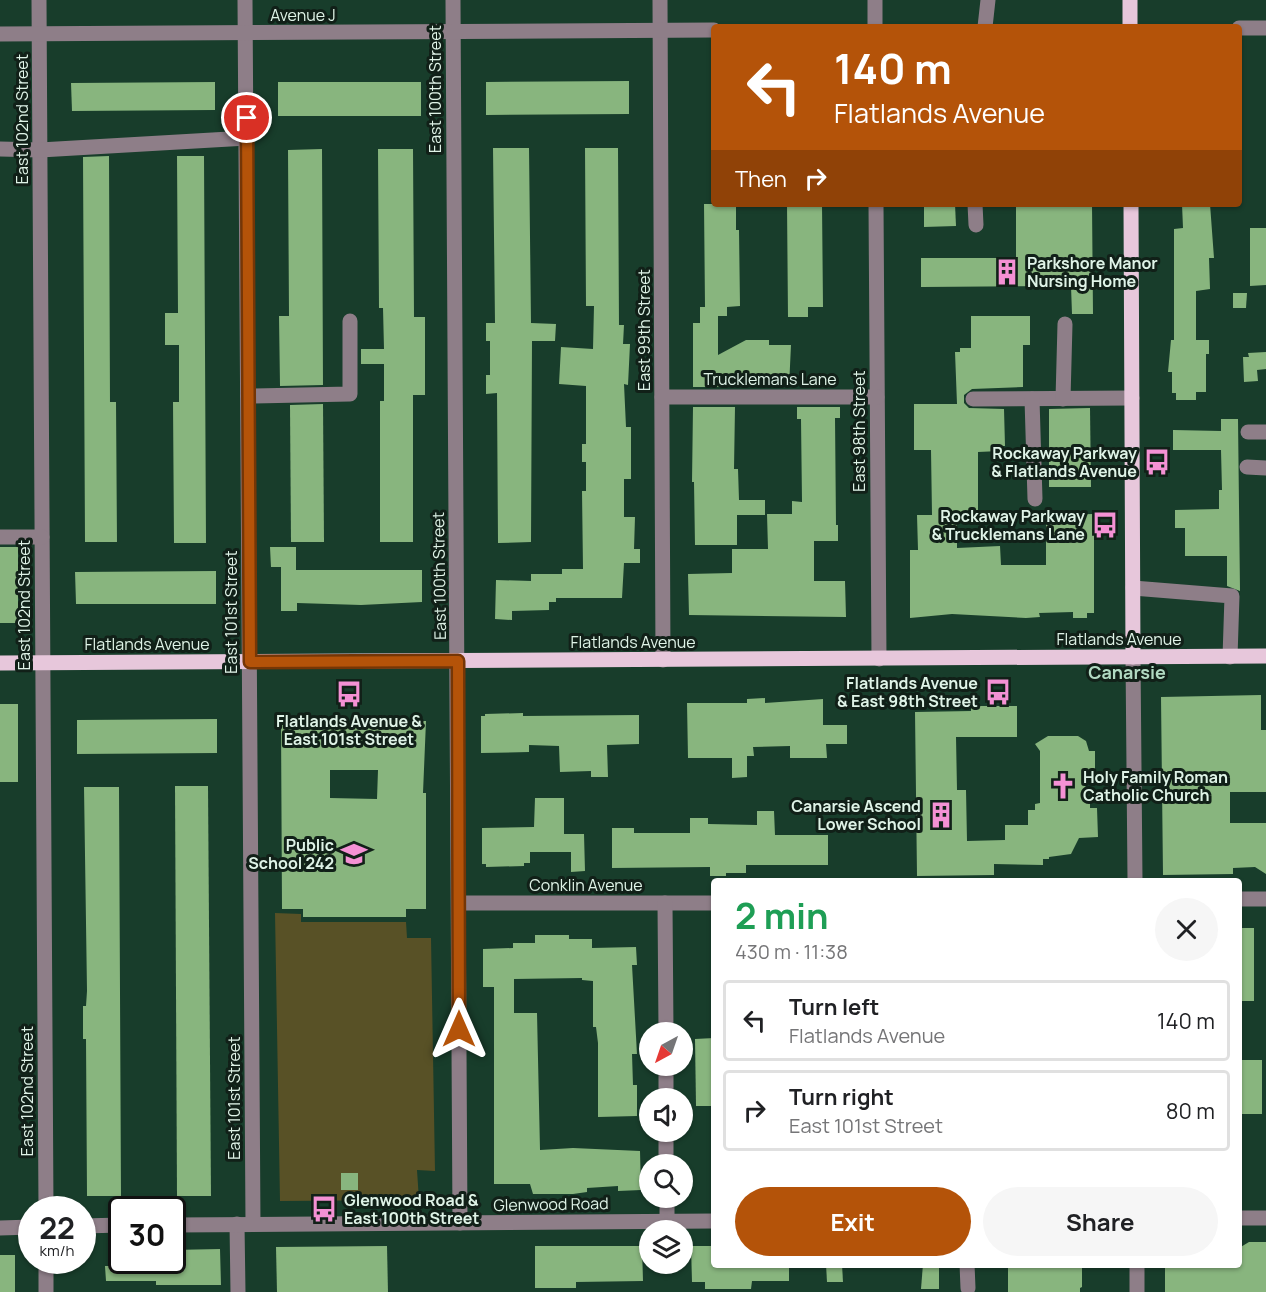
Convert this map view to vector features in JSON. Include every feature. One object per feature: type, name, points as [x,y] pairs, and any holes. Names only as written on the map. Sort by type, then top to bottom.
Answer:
[{"type":"main road","points":[[1130,0],[1130,24]]},
{"type":"main road","points":[[1131,207],[1133,657]]},
{"type":"main road","name":"Flatlands Avenue","points":[[0,663],[1266,656]]},
{"type":"street","name":"East 102nd Street","points":[[39,0],[46,1196]]},
{"type":"street","name":"East 101st Street","points":[[245,0],[253,1224]]},
{"type":"street","name":"East 100th Street","points":[[453,0],[460,1223]]},
{"type":"street","name":"East 99th Street","points":[[660,0],[663,660]]},
{"type":"street","points":[[875,0],[875,24]]},
{"type":"street","points":[[985,24],[988,0]]},
{"type":"street","points":[[1242,28],[1266,28]]},
{"type":"street","name":"Avenue J","points":[[0,34],[711,30]]},
{"type":"street","points":[[0,149],[40,150],[247,138]]},
{"type":"street","name":"East 98th Street","points":[[876,207],[879,658]]},
{"type":"street","points":[[975,207],[976,225]]},
{"type":"street","points":[[248,396],[350,394],[350,321]]},
{"type":"street","points":[[1063,399],[1065,324]]},
{"type":"street","name":"Trucklemans Lane","points":[[662,397],[877,397]]},
{"type":"street","points":[[973,399],[1132,398]]},
{"type":"street","points":[[1032,399],[1035,499]]},
{"type":"street","points":[[1248,432],[1266,432]]},
{"type":"street","points":[[1247,467],[1266,468]]},
{"type":"street","points":[[0,537],[42,537]]},
{"type":"street","points":[[1133,588],[1232,596],[1230,657]]},
{"type":"street","points":[[1133,657],[1135,878]]},
{"type":"street","points":[[1242,899],[1266,899]]},
{"type":"street","name":"Conklin Avenue","points":[[459,903],[711,903]]},
{"type":"street","points":[[665,903],[666,1022]]},
{"type":"street","points":[[1242,1218],[1266,1218]]},
{"type":"street","name":"Glenwood Road","points":[[186,1225],[639,1221]]},
{"type":"street","name":"Glenwood Road","points":[[693,1221],[711,1221]]},
{"type":"street","points":[[237,1224],[238,1292]]},
{"type":"street","points":[[0,1228],[18,1227]]},
{"type":"street","points":[[967,1268],[968,1288]]},
{"type":"street","points":[[1137,1268],[1137,1292]]},
{"type":"street","points":[[46,1274],[46,1292]]},
{"type":"shaded area","points":[[275,913],[301,914],[301,922],[406,922],[407,938],[431,938],[435,1171],[417,1170],[419,1200],[280,1201]]},
{"type":"building","points":[[629,81],[629,114],[486,115],[486,82]]},
{"type":"building","points":[[215,82],[215,110],[72,111],[71,83]]},
{"type":"building","points":[[278,82],[421,82],[421,116],[278,116]]},
{"type":"building","points":[[493,148],[529,148],[531,323],[556,324],[555,341],[532,341],[531,542],[498,543],[497,393],[486,394],[486,375],[490,375],[490,341],[486,341],[486,323],[495,323]]},
{"type":"building","points":[[585,148],[618,148],[619,325],[624,325],[623,344],[630,344],[628,385],[624,384],[626,427],[631,427],[631,479],[624,479],[624,517],[635,517],[634,549],[640,549],[640,563],[624,563],[622,598],[556,598],[556,602],[549,602],[549,610],[512,611],[512,620],[495,619],[496,580],[531,581],[531,574],[562,574],[562,569],[583,569],[582,491],[586,491],[586,462],[582,462],[582,444],[586,444],[586,386],[559,384],[561,347],[593,349],[594,306],[586,306]]},
{"type":"building","points":[[322,149],[323,385],[280,386],[279,316],[289,316],[288,150]]},
{"type":"building","points":[[378,149],[413,149],[414,317],[425,317],[425,395],[413,395],[413,542],[380,542],[380,401],[384,401],[384,364],[361,364],[361,349],[384,349],[383,308],[379,308]]},
{"type":"building","points":[[109,156],[110,402],[116,402],[117,542],[85,542],[83,157]]},
{"type":"building","points":[[177,156],[204,156],[206,543],[174,543],[173,402],[179,402],[179,345],[165,345],[165,313],[178,313]]},
{"type":"building","points":[[704,204],[711,204],[711,207],[736,207],[736,230],[739,230],[740,306],[727,307],[727,316],[718,316],[718,355],[746,340],[769,340],[769,345],[791,345],[789,387],[693,387],[693,323],[700,323],[700,307],[705,307]]},
{"type":"building","points":[[787,207],[822,207],[823,307],[808,307],[808,317],[788,317]]},
{"type":"building","points":[[924,207],[955,207],[956,226],[924,227]]},
{"type":"building","name":"Parkshore Manor Nursing Home","points":[[1016,207],[1092,207],[1093,314],[1072,314],[1071,286],[921,287],[921,258],[1016,258]]},
{"type":"building","points":[[1182,207],[1210,207],[1214,258],[1209,258],[1210,289],[1196,291],[1196,340],[1209,340],[1209,354],[1206,354],[1206,392],[1196,392],[1196,400],[1176,400],[1176,393],[1172,393],[1172,372],[1168,372],[1171,340],[1174,340],[1174,229],[1183,228]]},
{"type":"building","points":[[1250,228],[1266,228],[1266,285],[1250,286]]},
{"type":"building","points":[[1233,293],[1247,293],[1246,308],[1233,308]]},
{"type":"building","points":[[971,316],[1030,316],[1030,345],[1023,345],[1023,387],[972,389],[964,395],[964,403],[969,408],[1004,409],[1005,446],[1000,446],[1000,451],[978,452],[978,515],[957,515],[957,548],[1000,546],[1001,565],[1046,565],[1046,515],[1094,514],[1094,613],[1087,613],[1087,618],[1073,618],[1073,612],[1039,613],[1040,617],[1026,618],[952,614],[910,618],[910,550],[918,550],[917,515],[932,515],[931,450],[914,450],[914,404],[957,404],[955,352],[960,352],[960,348],[971,348]]},
{"type":"building","points":[[1266,352],[1266,369],[1257,370],[1258,381],[1244,382],[1243,357],[1249,357],[1248,353]]},
{"type":"building","points":[[323,404],[324,542],[291,542],[290,405]]},
{"type":"building","points":[[693,407],[735,407],[734,469],[738,469],[739,500],[765,500],[765,515],[737,515],[737,545],[695,545],[694,482],[692,482]]},
{"type":"building","points":[[797,407],[840,407],[840,418],[835,418],[838,541],[814,541],[814,581],[845,581],[846,617],[689,615],[688,574],[732,573],[732,549],[768,549],[767,514],[792,514],[792,501],[802,502],[801,419],[797,419]]},
{"type":"building","points":[[1090,408],[1091,487],[1049,487],[1049,409]]},
{"type":"building","points":[[1221,419],[1238,419],[1240,591],[1227,586],[1227,556],[1185,556],[1185,528],[1175,528],[1175,510],[1219,509],[1219,490],[1222,490],[1221,450],[1173,450],[1173,430],[1221,431]]},
{"type":"building","points":[[0,547],[18,547],[18,623],[0,623]]},
{"type":"building","points":[[270,547],[296,547],[296,570],[422,570],[422,602],[361,605],[297,603],[297,611],[281,611],[281,567],[271,567]]},
{"type":"building","points":[[216,571],[216,604],[76,604],[75,572]]},
{"type":"building","points":[[1261,695],[1261,730],[1266,730],[1266,792],[1230,792],[1230,823],[1266,823],[1266,874],[1255,867],[1233,868],[1233,874],[1163,875],[1161,697]]},
{"type":"building","points":[[765,698],[765,703],[823,699],[823,725],[847,725],[847,744],[826,744],[827,758],[790,758],[790,746],[753,747],[754,756],[747,756],[747,777],[732,778],[732,758],[688,758],[687,703],[747,703],[747,699]]},
{"type":"building","points":[[0,704],[18,704],[18,782],[0,782]]},
{"type":"building","points":[[971,706],[1017,706],[1017,737],[956,737],[957,790],[966,790],[967,841],[1005,840],[1005,825],[1028,825],[1028,810],[1035,810],[1035,804],[1040,803],[1040,751],[1035,744],[1048,736],[1078,736],[1086,741],[1089,751],[1095,751],[1095,770],[1085,771],[1086,802],[1090,802],[1090,808],[1097,808],[1098,837],[1079,838],[1071,854],[1043,859],[1043,865],[994,864],[994,875],[917,876],[915,712],[971,711]]},
{"type":"building","points":[[523,713],[523,716],[639,715],[639,744],[607,745],[608,777],[591,777],[591,771],[560,772],[559,746],[529,745],[529,752],[481,753],[481,716]]},
{"type":"building","points":[[217,719],[217,753],[77,754],[77,720]]},
{"type":"building","name":"Public School 242","points":[[281,721],[404,723],[404,721],[426,721],[423,793],[426,793],[426,909],[406,909],[406,917],[303,917],[303,909],[282,909]],"holes":[[[330,770],[378,770],[377,799],[330,798]]]},
{"type":"building","points":[[175,786],[208,786],[211,1196],[177,1196]]},
{"type":"building","points":[[84,787],[119,787],[121,1196],[87,1196],[86,1039],[83,1039],[83,1006],[86,1006]]},
{"type":"building","points":[[535,798],[564,798],[564,834],[584,834],[585,871],[571,872],[571,852],[530,852],[530,863],[524,863],[524,866],[486,867],[486,864],[482,864],[482,828],[534,827]]},
{"type":"building","points":[[757,811],[774,811],[775,835],[828,835],[828,865],[746,865],[746,873],[726,873],[726,876],[710,876],[710,867],[612,868],[612,828],[634,828],[634,833],[690,833],[690,818],[708,818],[708,824],[757,825]]},
{"type":"building","points":[[1242,928],[1254,928],[1254,1001],[1242,1001]]},
{"type":"building","points":[[535,935],[569,935],[569,939],[592,939],[592,948],[636,947],[637,965],[632,965],[637,1054],[632,1054],[633,1085],[637,1085],[637,1116],[598,1117],[598,1043],[596,1027],[593,1027],[593,981],[582,980],[582,978],[514,979],[514,1013],[537,1013],[540,1150],[573,1148],[640,1151],[639,1190],[618,1191],[618,1186],[587,1188],[587,1192],[573,1194],[533,1194],[530,1184],[494,1184],[494,987],[483,987],[483,949],[513,948],[513,943],[535,943]]},
{"type":"building","points":[[711,1038],[711,1106],[696,1106],[695,1039]]},
{"type":"building","points":[[1242,1060],[1262,1060],[1262,1114],[1242,1114]]},
{"type":"building","points":[[341,1173],[358,1173],[358,1190],[341,1190]]},
{"type":"building","points":[[1249,1242],[1266,1242],[1266,1292],[1165,1292],[1165,1268],[1242,1268],[1242,1246]]},
{"type":"building","points":[[387,1246],[388,1292],[277,1292],[276,1247]]},
{"type":"building","points":[[535,1246],[639,1246],[639,1274],[643,1274],[643,1281],[576,1282],[576,1288],[535,1288]]},
{"type":"building","points":[[693,1246],[711,1246],[711,1268],[789,1268],[789,1281],[752,1281],[751,1289],[705,1289],[705,1282],[692,1282]]},
{"type":"building","points":[[220,1249],[221,1285],[156,1285],[156,1281],[106,1281],[105,1266],[108,1266],[108,1274],[186,1274],[186,1250]]},
{"type":"building","points":[[0,1255],[15,1255],[15,1292],[0,1292]]},
{"type":"building","points":[[826,1268],[842,1268],[843,1282],[827,1282]]},
{"type":"building","points":[[923,1268],[939,1268],[939,1289],[921,1289]]},
{"type":"building","points":[[1008,1268],[1082,1268],[1080,1292],[1008,1292]]},
{"type":"place","name":"Parkshore Manor Nursing Home","points":[[1007,272]]},
{"type":"place","name":"Rockaway Parkway & Flatlands Avenue","points":[[1157,462]]},
{"type":"place","name":"Rockaway Parkway & Trucklemans Lane","points":[[1105,525]]},
{"type":"place","name":"Flatlands Avenue & East 98th Street","points":[[998,692]]},
{"type":"place","name":"Flatlands Avenue & East 101st Street","points":[[349,694]]},
{"type":"place","name":"Holy Family Roman Catholic Church","points":[[1063,786]]},
{"type":"place","name":"Canarsie Ascend Lower School","points":[[941,815]]},
{"type":"place","name":"Public School 242","points":[[354,854]]},
{"type":"place","name":"Glenwood Road & East 100th Street","points":[[324,1209]]},
{"type":"district","name":"Canarsie","points":[[1127,673]]},
{"type":"route","points":[[247,118],[250,662],[458,661],[459,1029]]}]
